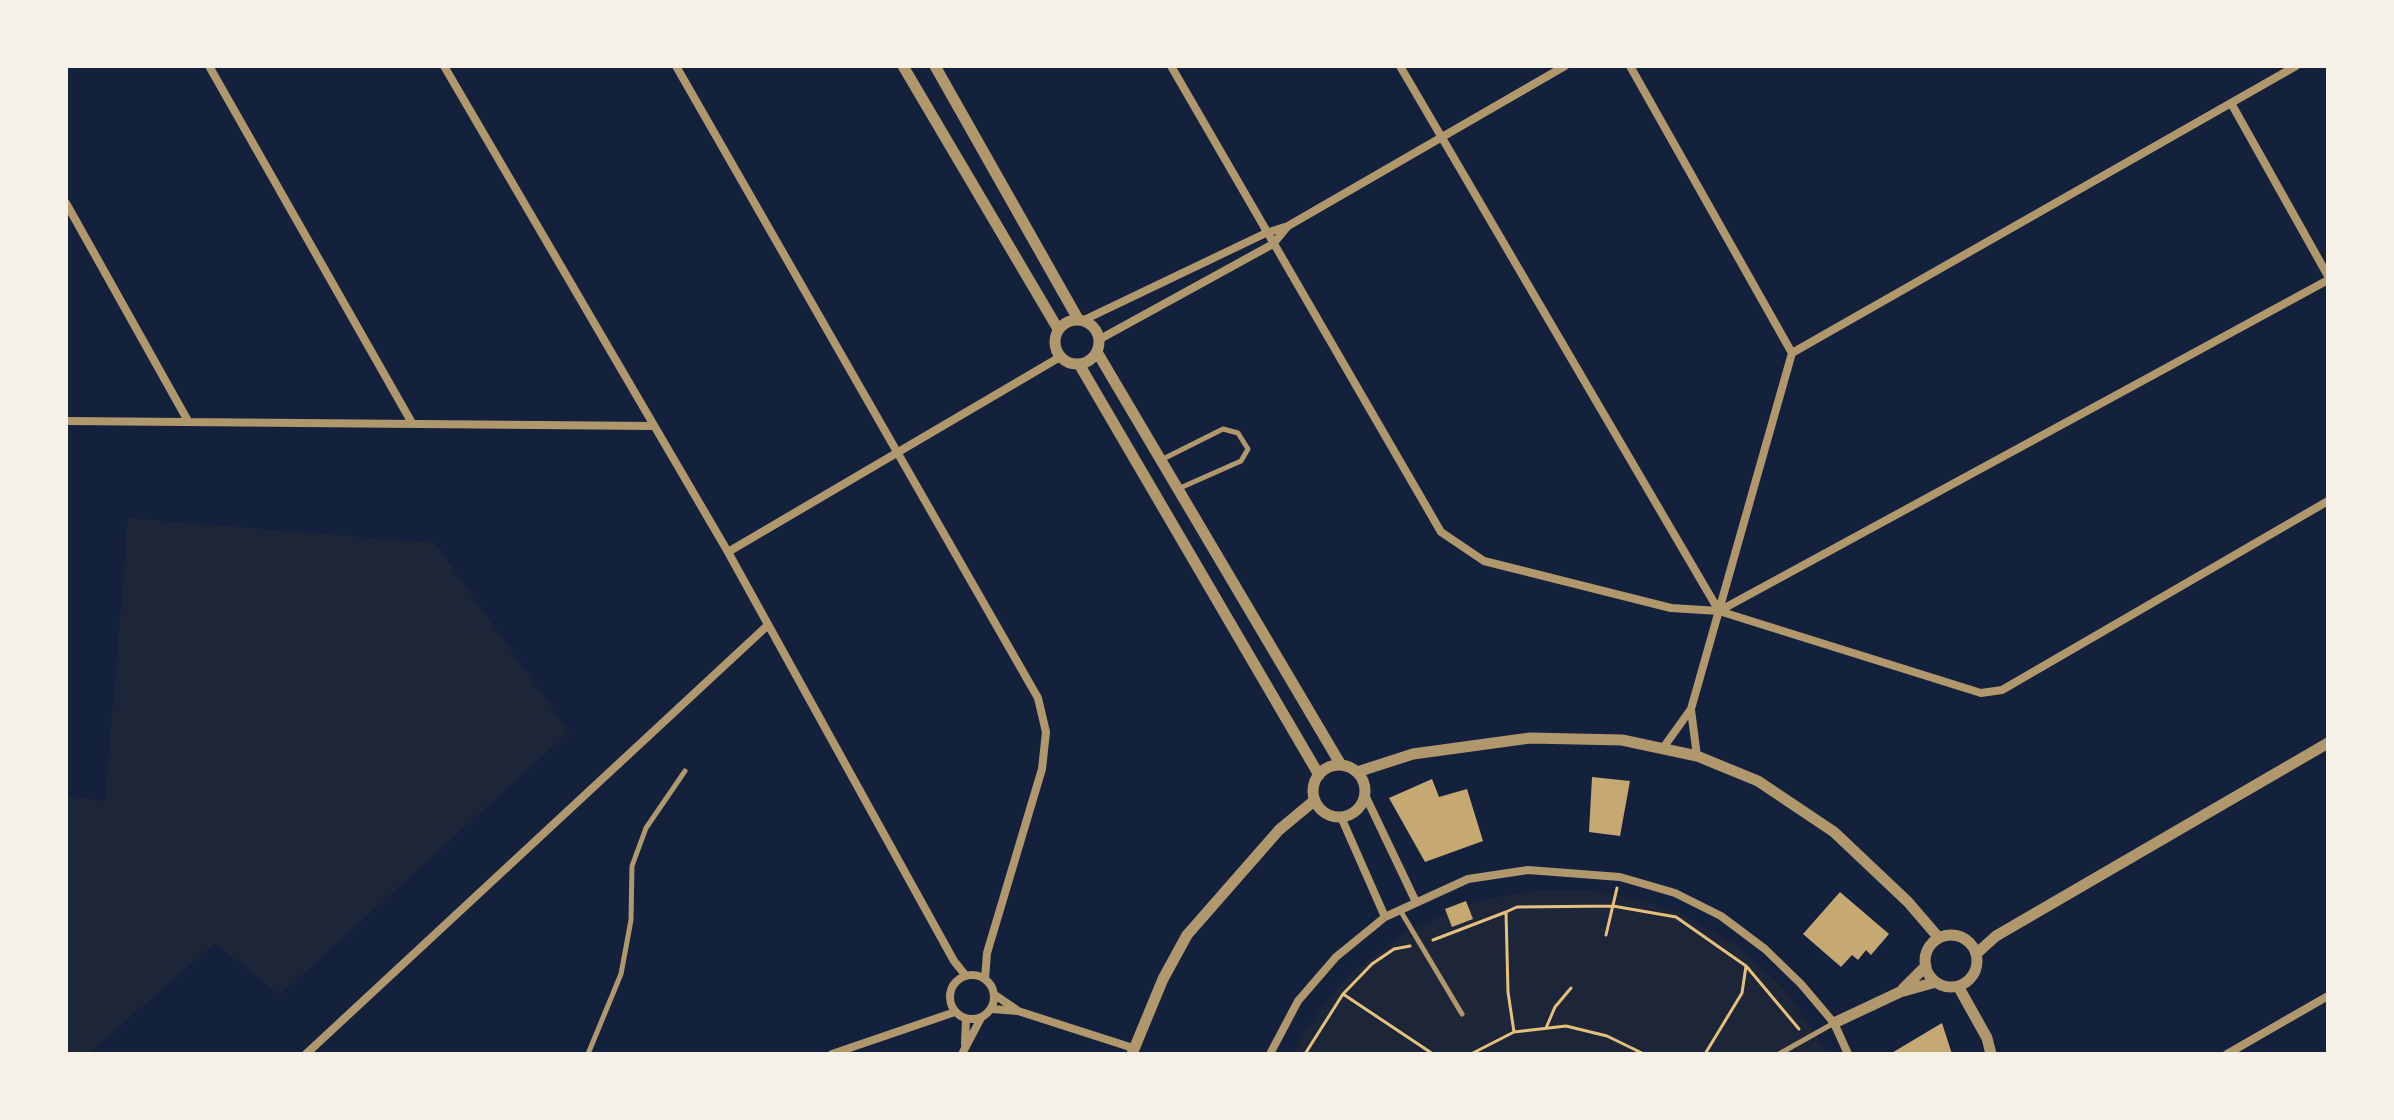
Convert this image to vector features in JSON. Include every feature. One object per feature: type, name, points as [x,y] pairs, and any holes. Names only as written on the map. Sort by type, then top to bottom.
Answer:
[{"type":"street","points":[[209,66],[412,423]]},
{"type":"street","points":[[444,66],[728,552],[954,961],[1018,1011]]},
{"type":"street","points":[[676,66],[1038,698],[1046,732],[1042,769],[987,953],[971,977],[952,987],[953,1008],[966,1019],[981,1018]]},
{"type":"street","points":[[903,66],[1058,329]]},
{"type":"street","points":[[935,66],[1081,319],[1095,327],[1100,339],[1097,352],[1079,364]]},
{"type":"street","points":[[1171,66],[1441,532],[1484,561],[1671,608],[1719,611],[1958,689],[1981,693],[2002,690],[2328,501]]},
{"type":"street","points":[[1400,66],[1719,611]]},
{"type":"street","points":[[992,1009],[1018,1011],[1133,1051],[1163,979],[1187,935],[1279,830],[1315,800],[1319,775],[1079,364],[1060,357],[1054,343],[1058,329],[1067,321],[1081,319],[1119,303],[1266,233],[1288,226],[1565,66]]},
{"type":"street","points":[[1630,66],[1792,353]]},
{"type":"street","points":[[1663,748],[1691,709],[1792,353],[2296,66]]},
{"type":"street","points":[[1719,611],[2328,278],[2231,103]]},
{"type":"street","points":[[66,203],[188,421]]},
{"type":"street","points":[[1100,339],[1273,244],[1288,226]]},
{"type":"street","points":[[1119,303],[1129,321]]},
{"type":"street","points":[[1097,352],[1341,765],[1357,772],[1362,779],[1365,795],[1415,900]]},
{"type":"street","points":[[728,552],[1060,357]]},
{"type":"street","points":[[66,421],[654,426]]},
{"type":"street","points":[[306,1054],[768,625]]},
{"type":"street","points":[[1691,709],[1697,756]]},
{"type":"street","points":[[1357,772],[1413,754],[1530,738],[1622,740],[1697,756],[1758,781],[1834,832],[1908,902],[1939,938]]},
{"type":"street","points":[[1976,954],[1996,936],[2328,743]]},
{"type":"street","points":[[1319,775],[1341,765]]},
{"type":"street","points":[[1315,800],[1325,813],[1341,817],[1357,810],[1365,795]]},
{"type":"street","points":[[1341,817],[1385,917]]},
{"type":"street","points":[[1270,1054],[1298,1001],[1336,957],[1385,917],[1415,900],[1468,879],[1528,870],[1620,877],[1675,893],[1721,916],[1765,949],[1801,984],[1834,1023],[1848,1054]]},
{"type":"street","points":[[1834,1023],[1900,992],[1936,982],[1958,986],[1974,973],[1976,954],[1969,942],[1954,935],[1939,938],[1928,950],[1926,966],[1900,992]]},
{"type":"street","points":[[1969,942],[1996,936]]},
{"type":"street","points":[[1926,966],[1936,982]]},
{"type":"street","points":[[1958,986],[1991,1054]]},
{"type":"street","points":[[964,1049],[981,1018],[992,1009],[995,995]]},
{"type":"street","points":[[2227,1054],[2328,996]]},
{"type":"street","points":[[832,1054],[953,1008]]},
{"type":"street","points":[[964,1049],[966,1019]]},
{"type":"lane","points":[[1163,459],[1223,429],[1238,433],[1248,449],[1241,461],[1180,488]]},
{"type":"lane","points":[[588,1054],[621,974],[631,920],[632,866],[646,828],[685,771]]},
{"type":"lane","points":[[1399,909],[1462,1014]]},
{"type":"lane","points":[[1779,1054],[1834,1023]]},
{"type":"path","points":[[1606,935],[1620,877]]},
{"type":"path","points":[[1514,1032],[1508,992],[1506,912],[1517,907],[1613,906],[1676,917],[1746,966],[1806,1038]]},
{"type":"path","points":[[1705,1054],[1742,993],[1746,966]]},
{"type":"path","points":[[1546,1028],[1555,1007],[1571,988]]},
{"type":"path","points":[[1305,1054],[1343,994],[1433,1054]]},
{"type":"path","points":[[1471,1054],[1514,1032],[1566,1026],[1607,1036],[1644,1054]]},
{"type":"shaded area","points":[[128,518],[435,543],[569,732],[280,995],[215,943],[88,1054],[66,1054],[66,796],[105,801]]},
{"type":"shaded area","points":[[1538,890],[1593,890],[1643,900],[1681,913],[1738,946],[1786,990],[1829,1054],[1293,1054],[1304,1031],[1345,979],[1404,933],[1475,901]]},
{"type":"building","points":[[1592,777],[1630,781],[1620,836],[1589,832]]},
{"type":"building","points":[[1432,779],[1439,797],[1467,789],[1483,841],[1425,862],[1389,798]]},
{"type":"building","points":[[1840,892],[1889,934],[1871,955],[1866,950],[1858,960],[1852,955],[1841,967],[1803,934]]},
{"type":"building","points":[[1466,901],[1473,919],[1452,927],[1445,909]]},
{"type":"building","points":[[1942,1023],[1952,1054],[1890,1054]]}]
